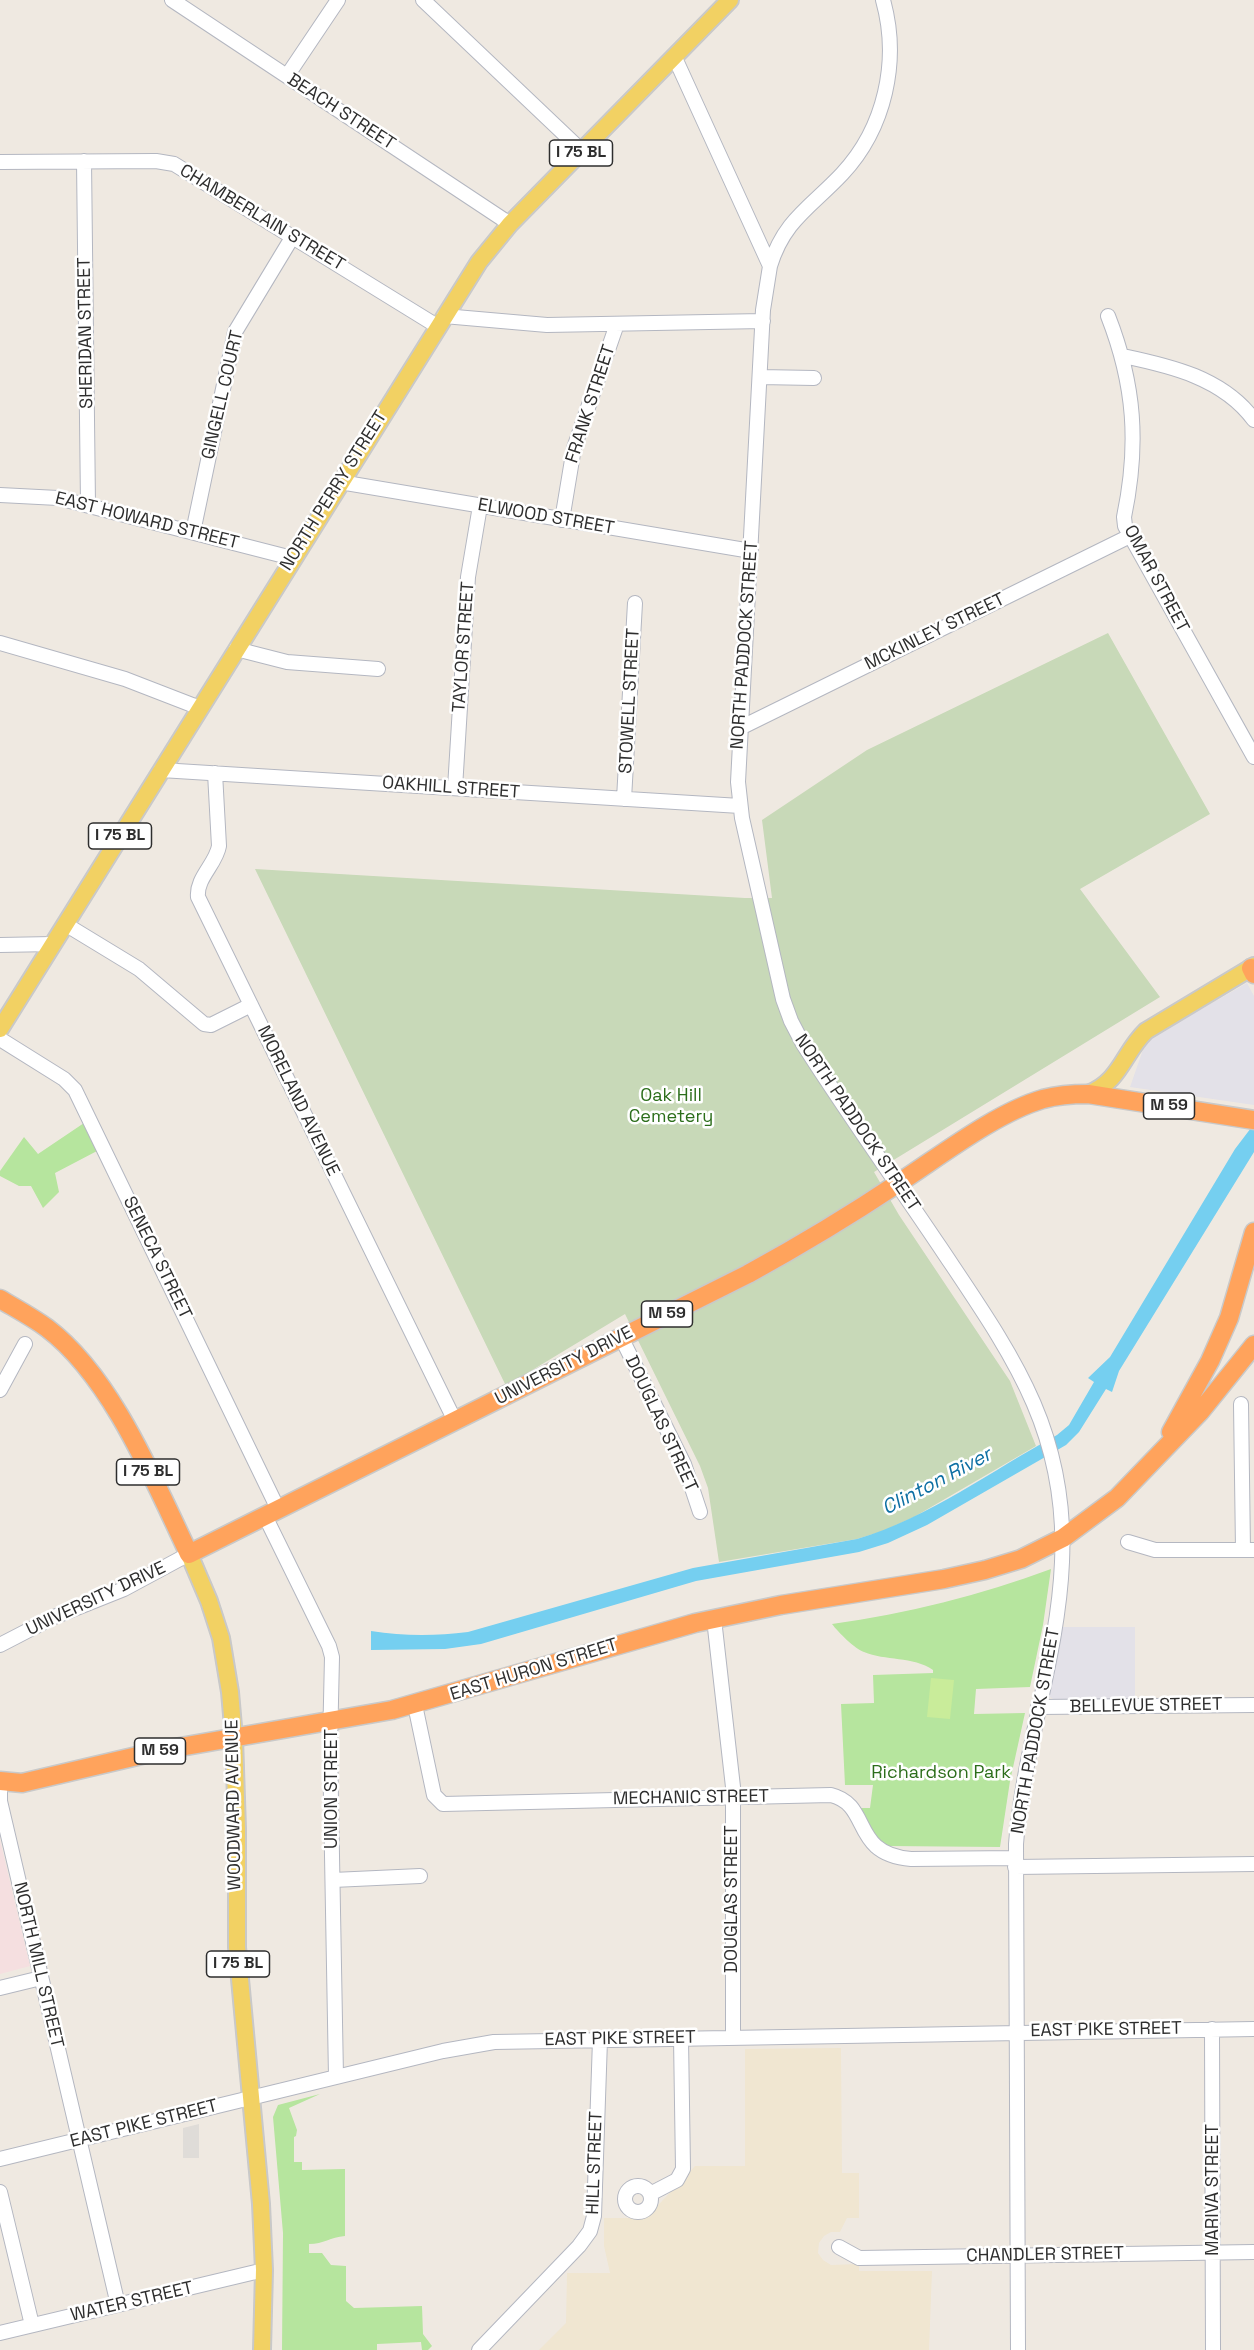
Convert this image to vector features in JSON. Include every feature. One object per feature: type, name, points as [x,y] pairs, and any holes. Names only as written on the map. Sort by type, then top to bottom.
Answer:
[{"type":"highway","name":"UNIVERSITY DRIVE","points":[[189,1554],[771,1261],[1020,1107],[1046,1098],[1088,1094]]},
{"type":"highway","name":"M 59","points":[[1088,1094],[1252,1120]]},
{"type":"highway","points":[[1160,1452],[1220,1341],[1237,1295],[1254,1233]]},
{"type":"highway","name":"WOODWARD AVENUE","points":[[0,1299],[47,1328],[82,1362],[108,1397],[126,1426],[189,1554]]},
{"type":"highway","name":"M 59","points":[[1063,1538],[1117,1498],[1200,1413],[1254,1345]]},
{"type":"highway","name":"EAST HURON STREET","points":[[0,1781],[22,1783],[163,1750],[332,1722],[414,1705],[714,1619],[985,1570],[1021,1559],[1063,1538]]},
{"type":"main road","name":"NORTH PERRY STREET","points":[[0,1029],[479,261],[510,224],[730,0]]},
{"type":"main road","name":"UNIVERSITY DRIVE","points":[[1088,1094],[1113,1079],[1138,1040],[1152,1027],[1253,970]]},
{"type":"main road","name":"WOODWARD AVENUE","points":[[189,1554],[209,1601],[220,1638],[226,1666],[234,1738],[237,1947],[239,1985],[253,2097],[252,2117],[261,2204],[264,2270],[262,2350]]},
{"type":"street","name":"BEACH STREET","points":[[172,0],[510,224]]},
{"type":"street","points":[[287,76],[338,0]]},
{"type":"street","points":[[423,0],[582,151]]},
{"type":"street","name":"NORTH PADDOCK STREET","points":[[882,0],[890,33],[890,62],[885,95],[875,124],[851,163],[801,212],[788,229],[770,266],[764,295],[738,774],[740,806],[781,990],[791,1021],[808,1053],[1006,1346],[1028,1387],[1054,1462],[1063,1538],[1057,1608],[1020,1804],[1015,1863],[1018,2350]]},
{"type":"street","points":[[675,58],[770,266]]},
{"type":"street","name":"SHERIDAN STREET","points":[[84,161],[88,505]]},
{"type":"street","name":"CHAMBERLAIN STREET","points":[[0,162],[156,161],[174,164],[440,321],[547,325],[763,321]]},
{"type":"street","name":"GINGELL COURT","points":[[193,532],[235,330],[293,236]]},
{"type":"street","name":"OMAR STREET","points":[[1108,316],[1123,356],[1134,432],[1132,477],[1124,520],[1130,536],[1254,758]]},
{"type":"street","name":"FRANK STREET","points":[[562,520],[574,448],[617,324]]},
{"type":"street","points":[[1123,356],[1178,369],[1207,381],[1236,401],[1254,420]]},
{"type":"street","points":[[760,377],[814,378]]},
{"type":"street","name":"ELWOOD STREET","points":[[340,482],[751,551]]},
{"type":"street","name":"EAST HOWARD STREET","points":[[0,495],[48,496],[292,558]]},
{"type":"street","name":"TAYLOR STREET","points":[[455,788],[468,577],[480,506]]},
{"type":"street","name":"MCKINLEY STREET","points":[[740,728],[1130,536]]},
{"type":"street","name":"STOWELL STREET","points":[[624,799],[635,603]]},
{"type":"street","points":[[0,644],[125,679],[200,708]]},
{"type":"street","points":[[236,649],[287,662],[378,669]]},
{"type":"street","name":"OAKHILL STREET","points":[[161,770],[740,806]]},
{"type":"street","name":"MORELAND AVENUE","points":[[215,773],[219,851],[200,883],[198,894],[455,1421]]},
{"type":"street","points":[[65,924],[140,969],[204,1024],[211,1024],[251,1005]]},
{"type":"street","points":[[0,945],[53,944]]},
{"type":"street","name":"SENECA STREET","points":[[0,1038],[64,1079],[75,1090],[272,1513]]},
{"type":"street","name":"DOUGLAS STREET","points":[[621,1338],[684,1464],[700,1512]]},
{"type":"street","points":[[0,1390],[25,1344]]},
{"type":"street","points":[[1128,1542],[1155,1551],[1248,1550],[1240,1404]]},
{"type":"street","name":"UNION STREET","points":[[272,1513],[331,1650],[336,2077]]},
{"type":"street","name":"UNIVERSITY DRIVE","points":[[0,1645],[54,1617],[124,1589],[189,1554]]},
{"type":"street","name":"DOUGLAS STREET","points":[[714,1619],[732,1797],[733,2037]]},
{"type":"street","name":"MECHANIC STREET","points":[[414,1705],[434,1795],[443,1804],[825,1795],[842,1798],[853,1808],[864,1833],[873,1844],[887,1854],[903,1858],[1015,1863],[1254,1864]]},
{"type":"street","name":"BELLEVUE STREET","points":[[1038,1707],[1254,1705]]},
{"type":"street","name":"NORTH MILL STREET","points":[[0,1788],[0,1801],[118,2306]]},
{"type":"street","points":[[333,1880],[420,1876]]},
{"type":"street","points":[[0,1988],[41,1978]]},
{"type":"street","name":"MARIVA STREET","points":[[1212,2029],[1213,2350]]},
{"type":"street","name":"EAST PIKE STREET","points":[[0,2159],[336,2077],[477,2044],[503,2041],[1254,2029]]},
{"type":"street","points":[[650,2194],[677,2180],[683,2169],[681,2038]]},
{"type":"street","name":"HILL STREET","points":[[479,2350],[579,2246],[591,2228],[594,2216],[600,2040]]},
{"type":"street","points":[[0,2192],[32,2325]]},
{"type":"street","name":"CHANDLER STREET","points":[[839,2247],[859,2258],[1254,2252]]},
{"type":"street","name":"WATER STREET","points":[[0,2333],[264,2270]]},
{"type":"shaded area","points":[[1247,983],[1254,996],[1254,1105],[1130,1087],[1146,1041]]},
{"type":"shaded area","points":[[1060,1627],[1135,1627],[1135,1700],[1055,1700],[1048,1696]]},
{"type":"shaded area","points":[[0,1840],[30,1966],[0,1974]]},
{"type":"shaded area","points":[[841,2048],[842,2173],[859,2173],[859,2218],[847,2218],[840,2232],[831,2232],[824,2236],[819,2243],[818,2253],[831,2265],[859,2264],[859,2271],[932,2271],[929,2350],[539,2350],[566,2323],[567,2273],[610,2273],[604,2246],[604,2218],[646,2218],[695,2166],[745,2166],[745,2049]]},
{"type":"shaded area","points":[[199,2124],[199,2158],[183,2158],[183,2128]]},
{"type":"green space","name":"Oak Hill Cemetery","points":[[1108,633],[1210,814],[1080,889],[1160,997],[874,1172],[899,1215],[1010,1381],[1036,1446],[914,1517],[883,1531],[857,1539],[719,1562],[708,1488],[700,1466],[625,1314],[506,1386],[255,869],[772,898],[762,820],[867,750]]},
{"type":"green space","points":[[84,1123],[97,1151],[55,1173],[59,1192],[43,1208],[31,1186],[19,1186],[0,1176],[0,1171],[24,1137],[38,1154]]},
{"type":"green space","name":"Richardson Park","points":[[1051,1569],[1043,1625],[1030,1687],[976,1689],[974,1714],[1025,1713],[1010,1781],[1000,1847],[887,1846],[871,1830],[861,1808],[870,1808],[873,1785],[845,1785],[841,1704],[874,1703],[873,1675],[933,1673],[933,1670],[917,1663],[864,1652],[842,1636],[832,1624],[943,1603]]},
{"type":"green space","points":[[931,1678],[954,1680],[950,1719],[927,1717]]},
{"type":"green space","points":[[320,2094],[289,2108],[297,2130],[294,2137],[294,2162],[302,2162],[302,2170],[345,2169],[345,2236],[309,2244],[309,2253],[322,2253],[331,2265],[346,2266],[346,2301],[354,2308],[422,2306],[423,2334],[432,2346],[428,2350],[422,2350],[421,2342],[377,2344],[377,2350],[282,2350],[283,2233],[273,2117],[278,2105]]},
{"type":"water","points":[[1254,1124],[1254,1152],[1119,1371],[1112,1392],[1106,1389],[1079,1432],[1066,1445],[927,1525],[888,1543],[859,1552],[696,1581],[481,1644],[445,1649],[371,1650],[371,1631],[419,1635],[468,1632],[693,1568],[857,1539],[884,1530],[935,1506],[1057,1435],[1069,1425],[1094,1382],[1088,1378],[1110,1357],[1235,1149]]},
{"type":"water label","name":"Clinton River","points":[[937,1482]]}]
